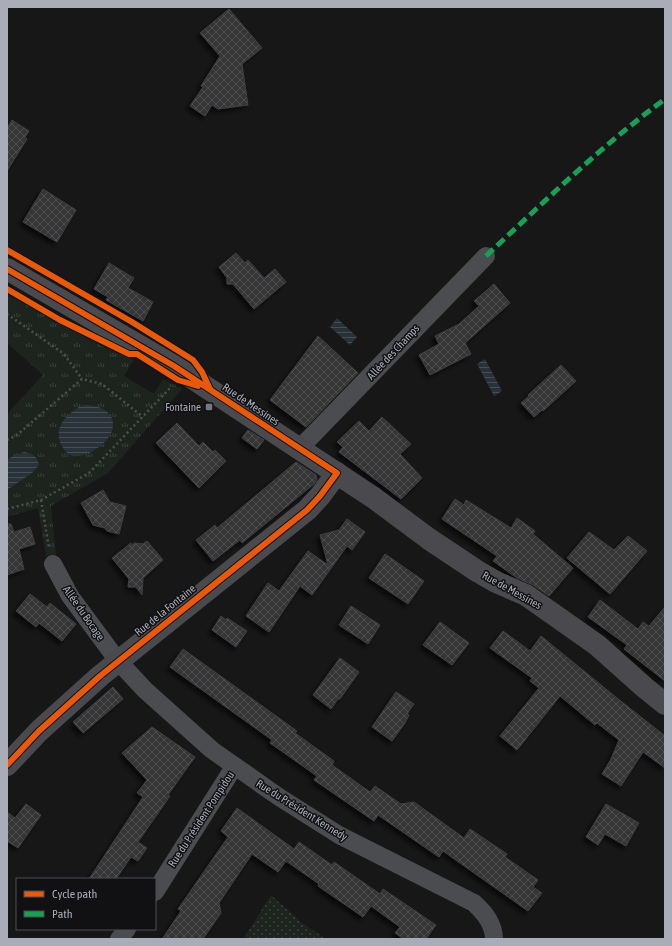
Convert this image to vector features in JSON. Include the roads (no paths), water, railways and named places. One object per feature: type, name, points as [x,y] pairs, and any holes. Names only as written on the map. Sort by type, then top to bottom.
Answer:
[{"type":"main road","name":"Rue de Messines","points":[[7,269],[152,353],[337,473],[477,571],[496,582],[526,595],[597,645],[665,704]]},
{"type":"main road","name":"Rue de la Fontaine","points":[[7,765],[58,713],[118,661],[307,510],[320,496],[337,473]]},
{"type":"street","name":"Allée des Champs","points":[[299,449],[486,256]]},
{"type":"street","name":"Allée du Bocage","points":[[53,564],[70,596],[118,661]]},
{"type":"street","name":"Rue du Président Kennedy","points":[[118,661],[167,711],[234,767],[339,834],[474,904],[482,910],[488,918],[492,926],[494,939]]},
{"type":"street","name":"Rue du Président Pompidou","points":[[156,890],[234,767]]},
{"type":"street","points":[[119,939],[126,930]]},
{"type":"place","name":"Fontaine","points":[[209,407]]}]
